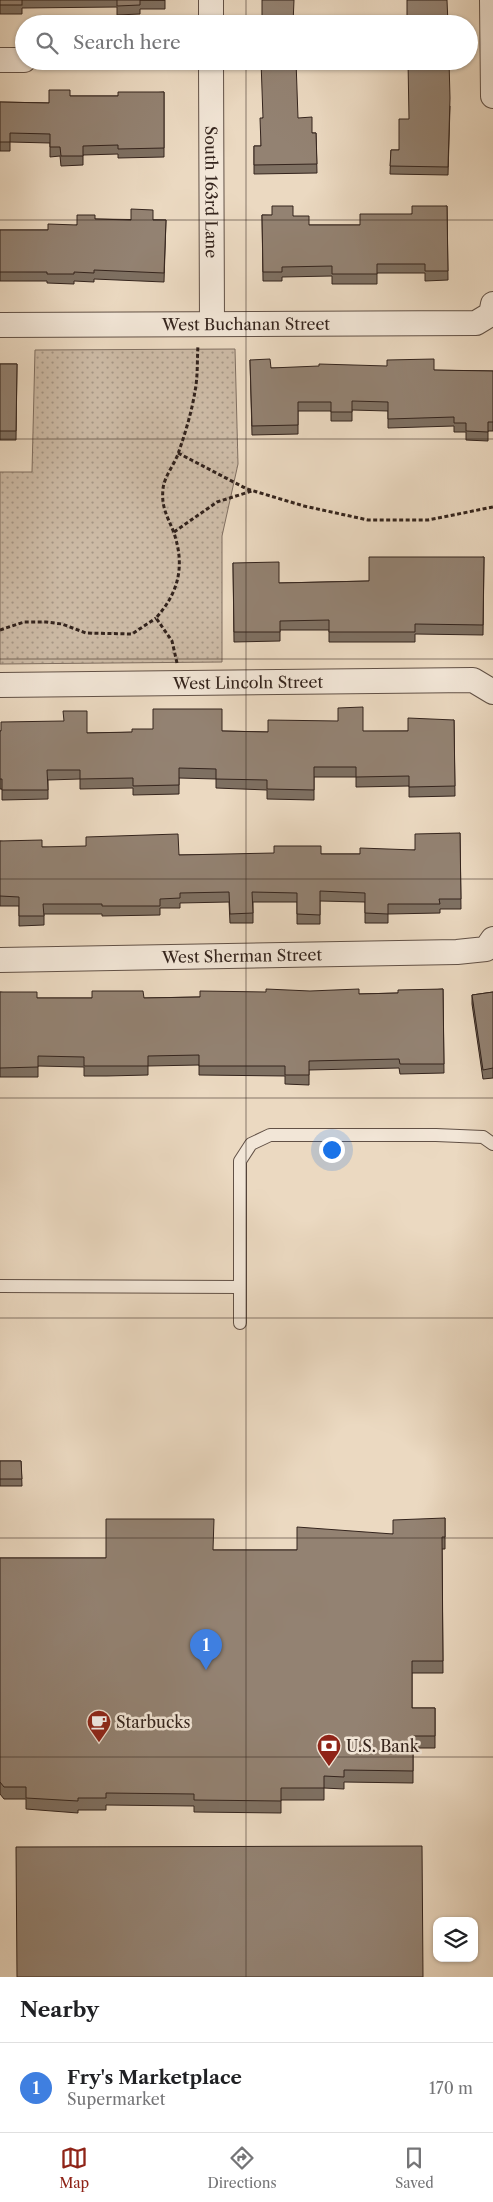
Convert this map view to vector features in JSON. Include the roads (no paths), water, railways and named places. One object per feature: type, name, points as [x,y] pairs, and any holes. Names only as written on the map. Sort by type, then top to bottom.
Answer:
[{"type":"street","points":[[211,0],[211,15]]},
{"type":"street","points":[[492,0],[493,96]]},
{"type":"street","points":[[0,60],[15,60]]},
{"type":"street","name":"South 163rd Lane","points":[[205,324],[211,70]]},
{"type":"street","name":"West Buchanan Street","points":[[0,325],[476,322],[492,309]]},
{"type":"street","name":"West Lincoln Street","points":[[0,685],[473,680],[492,692]]},
{"type":"street","name":"West Sherman Street","points":[[0,960],[457,952],[489,944]]},
{"type":"lane","points":[[240,1323],[240,1161],[251,1144],[270,1135],[436,1134],[483,1137],[493,1144]]},
{"type":"lane","points":[[0,1286],[240,1287]]},
{"type":"place","name":"Fry's Marketplace","points":[[206,1670]]},
{"type":"place","name":"Starbucks","points":[[99,1743]]},
{"type":"place","name":"U.S. Bank","points":[[329,1767]]}]
